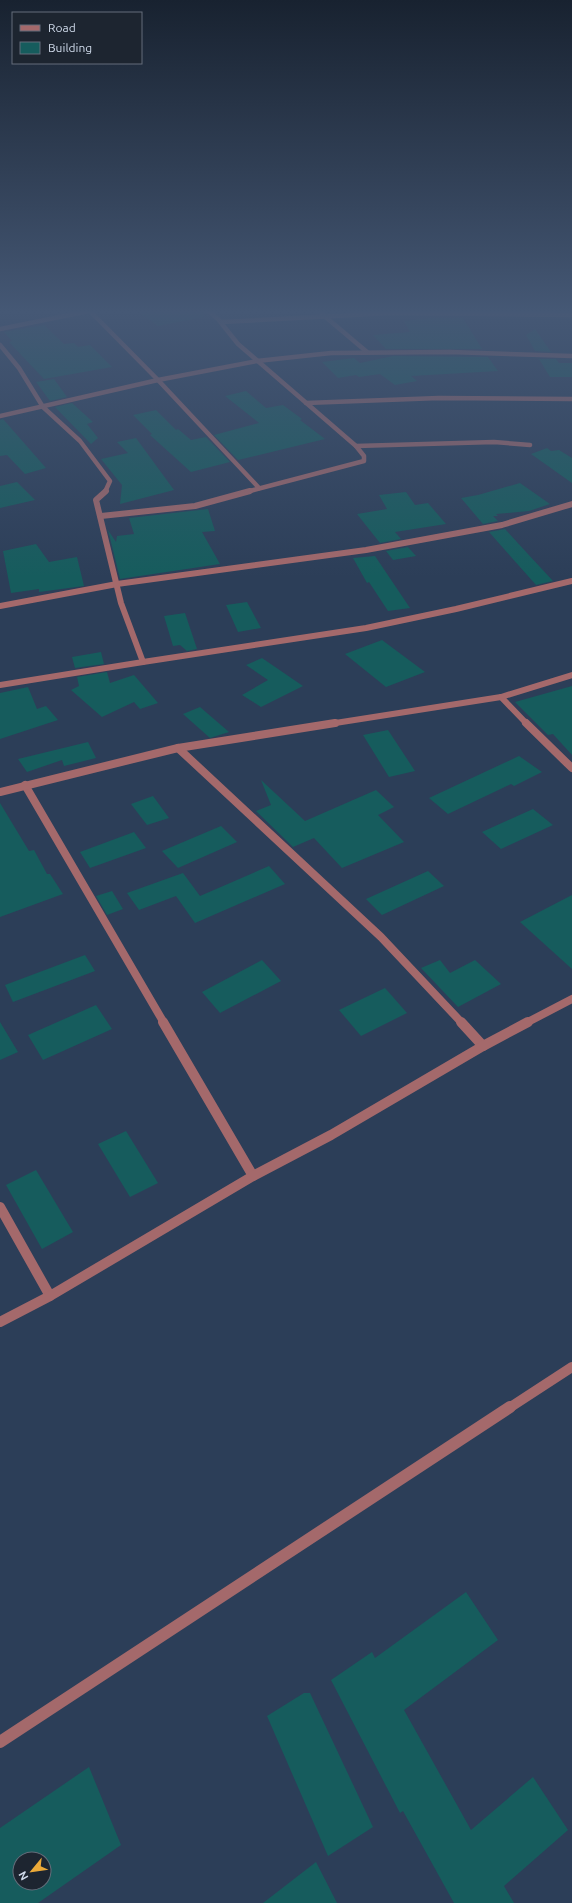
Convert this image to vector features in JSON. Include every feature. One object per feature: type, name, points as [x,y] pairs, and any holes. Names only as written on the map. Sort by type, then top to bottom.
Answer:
[{"type":"street","points":[[38,399],[43,407],[80,441],[110,481],[107,490],[96,500],[117,584],[136,648],[143,662]]},
{"type":"street","points":[[0,416],[78,399]]},
{"type":"street","points":[[176,399],[259,488]]},
{"type":"street","points":[[101,516],[195,506],[364,461],[364,456],[356,446],[301,399]]},
{"type":"street","points":[[306,403],[412,399]]},
{"type":"street","points":[[545,399],[572,399]]},
{"type":"street","points":[[356,446],[494,442],[530,445]]},
{"type":"street","points":[[0,606],[117,584],[366,550],[502,525],[572,504]]},
{"type":"street","points":[[0,685],[254,646],[438,614],[572,581]]},
{"type":"street","points":[[0,792],[178,748],[501,696],[533,688],[572,675]]},
{"type":"street","points":[[501,696],[509,707],[572,768]]},
{"type":"street","points":[[178,748],[381,938],[483,1046]]},
{"type":"street","points":[[25,785],[253,1176]]},
{"type":"street","points":[[0,1322],[50,1296],[253,1176],[331,1135],[483,1046],[572,999]]},
{"type":"street","points":[[0,1207],[50,1296]]},
{"type":"street","points":[[0,1742],[572,1367]]},
{"type":"building","points":[[48,399],[59,399],[50,401]]},
{"type":"building","points":[[229,399],[255,399],[266,408],[283,405],[325,439],[238,460],[214,435],[259,423]]},
{"type":"building","points":[[72,403],[93,422],[87,424],[98,438],[91,444],[55,407]]},
{"type":"building","points":[[156,410],[176,430],[178,429],[191,440],[206,437],[230,462],[191,472],[150,435],[152,434],[133,415]]},
{"type":"building","points":[[3,419],[46,468],[25,474],[7,455],[0,456],[0,420]]},
{"type":"building","points":[[136,438],[174,490],[120,504],[122,485],[101,459],[128,453],[117,442]]},
{"type":"building","points":[[547,448],[551,451],[559,450],[572,458],[572,483],[531,454]]},
{"type":"building","points":[[17,482],[35,500],[0,508],[0,486]]},
{"type":"building","points":[[520,483],[550,504],[529,511],[496,514],[498,516],[493,516],[498,521],[483,524],[461,498],[478,495]]},
{"type":"building","points":[[406,492],[415,505],[428,503],[446,524],[395,532],[401,539],[380,543],[357,514],[387,509],[379,495]]},
{"type":"building","points":[[208,509],[215,531],[202,532],[220,564],[120,579],[108,530],[116,542],[117,536],[134,534],[129,518]]},
{"type":"building","points":[[505,529],[553,581],[536,585],[489,532]]},
{"type":"building","points":[[36,544],[49,562],[77,557],[84,586],[39,592],[39,589],[11,593],[3,551]]},
{"type":"building","points":[[408,547],[416,556],[393,560],[386,551]]},
{"type":"building","points":[[375,556],[410,608],[388,611],[369,582],[367,583],[353,558]]},
{"type":"building","points":[[247,602],[261,628],[238,632],[226,605]]},
{"type":"building","points":[[185,613],[197,649],[187,651],[180,645],[173,646],[164,616]]},
{"type":"building","points":[[382,640],[425,672],[386,687],[345,654]]},
{"type":"building","points":[[101,652],[104,664],[75,668],[72,657]]},
{"type":"building","points":[[262,658],[303,686],[261,707],[242,695],[268,680],[246,665]]},
{"type":"building","points":[[107,672],[110,683],[134,675],[158,703],[140,709],[134,702],[102,717],[71,690],[79,686],[77,677]]},
{"type":"building","points":[[572,686],[572,755],[553,734],[548,735],[515,702]]},
{"type":"building","points":[[28,687],[37,709],[46,706],[58,720],[0,739],[0,693]]},
{"type":"building","points":[[200,707],[229,732],[210,738],[183,714]]},
{"type":"building","points":[[388,730],[415,771],[389,777],[363,735]]},
{"type":"building","points":[[88,742],[96,758],[64,766],[62,760],[27,772],[18,759]]},
{"type":"building","points":[[519,756],[542,772],[514,786],[511,784],[448,814],[429,798]]},
{"type":"building","points":[[261,780],[305,821],[376,790],[394,807],[378,815],[404,842],[342,868],[314,838],[293,847],[256,811],[271,805]]},
{"type":"building","points":[[153,796],[169,818],[147,825],[131,804]]},
{"type":"building","points":[[0,803],[29,851],[34,850],[47,874],[50,874],[63,894],[0,917]]},
{"type":"building","points":[[533,809],[553,825],[501,849],[482,832]]},
{"type":"building","points":[[221,826],[237,842],[178,868],[162,851]]},
{"type":"building","points":[[134,832],[146,848],[90,868],[80,852]]},
{"type":"building","points":[[269,866],[285,884],[195,923],[176,896],[139,910],[127,893],[183,873],[200,896]]},
{"type":"building","points":[[428,871],[444,886],[382,915],[366,899]]},
{"type":"building","points":[[112,891],[123,909],[107,915],[96,896]]},
{"type":"building","points":[[572,895],[572,969],[520,922]]},
{"type":"building","points":[[85,955],[95,971],[13,1002],[5,985]]},
{"type":"building","points":[[262,960],[281,981],[220,1013],[202,992]]},
{"type":"building","points":[[440,960],[450,973],[475,960],[501,984],[458,1007],[421,968]]},
{"type":"building","points":[[385,988],[407,1013],[361,1036],[339,1010]]},
{"type":"building","points":[[96,1005],[112,1029],[43,1060],[28,1035]]},
{"type":"building","points":[[0,1022],[18,1052],[0,1060]]},
{"type":"building","points":[[126,1131],[158,1183],[130,1197],[98,1144]]},
{"type":"building","points":[[36,1170],[73,1232],[42,1249],[6,1185]]},
{"type":"building","points":[[466,1592],[498,1640],[404,1710],[471,1830],[533,1777],[568,1830],[504,1886],[514,1903],[454,1903],[403,1811],[400,1813],[331,1680],[372,1652],[375,1658]]},
{"type":"building","points":[[304,1693],[310,1693],[373,1827],[328,1856],[267,1716]]},
{"type":"building","points":[[89,1767],[121,1845],[38,1903],[0,1903],[0,1828]]},
{"type":"building","points":[[316,1862],[337,1903],[263,1903]]}]
